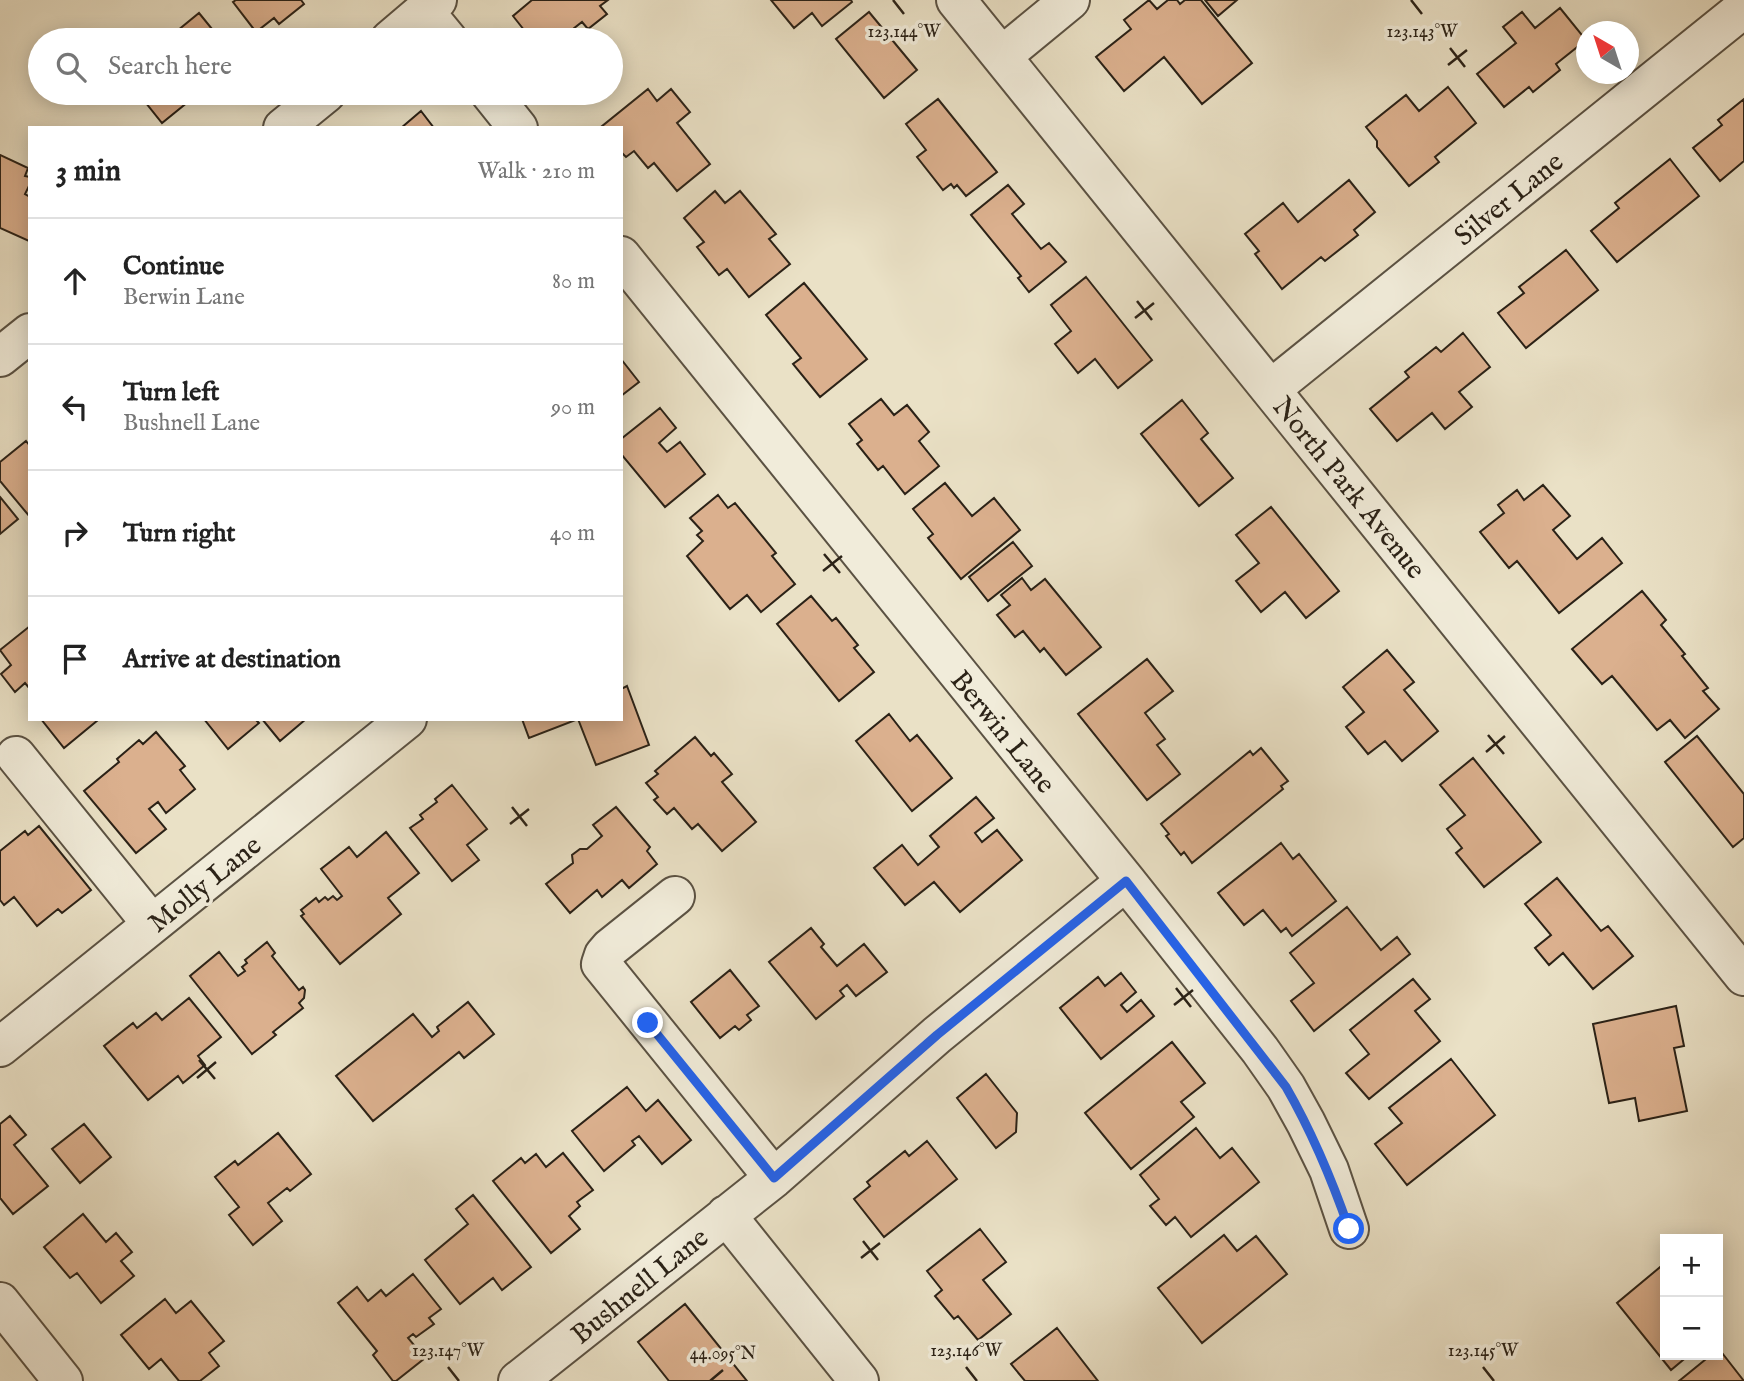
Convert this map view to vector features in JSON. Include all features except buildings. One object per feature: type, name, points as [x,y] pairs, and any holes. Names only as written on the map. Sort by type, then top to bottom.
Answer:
[{"type":"street","name":"North Park Avenue","points":[[956,0],[1744,976]]},
{"type":"street","points":[[1002,56],[1070,0]]},
{"type":"street","name":"Silver Lane","points":[[1271,389],[1744,8]]},
{"type":"street","points":[[415,28],[437,17]]},
{"type":"street","points":[[285,126],[311,105]]},
{"type":"street","points":[[500,105],[516,126]]},
{"type":"street","name":"Berwin Lane","points":[[623,258],[1126,881],[1286,1087],[1329,1170],[1349,1229]]},
{"type":"street","points":[[0,357],[28,335]]},
{"type":"street","name":"Molly Lane","points":[[0,1047],[405,721]]},
{"type":"street","points":[[16,756],[152,924]]},
{"type":"street","name":"Bushnell Lane","points":[[518,1381],[774,1178],[937,1035],[1126,881]]},
{"type":"street","points":[[675,896],[610,948],[601,964],[774,1178]]},
{"type":"street","name":"Bushnell Lane","points":[[726,1215],[859,1381]]},
{"type":"street","points":[[0,1302],[63,1381]]},
{"type":"route","points":[[648,1023],[774,1178],[937,1035],[1126,881],[1286,1087],[1329,1170],[1349,1229]]}]
